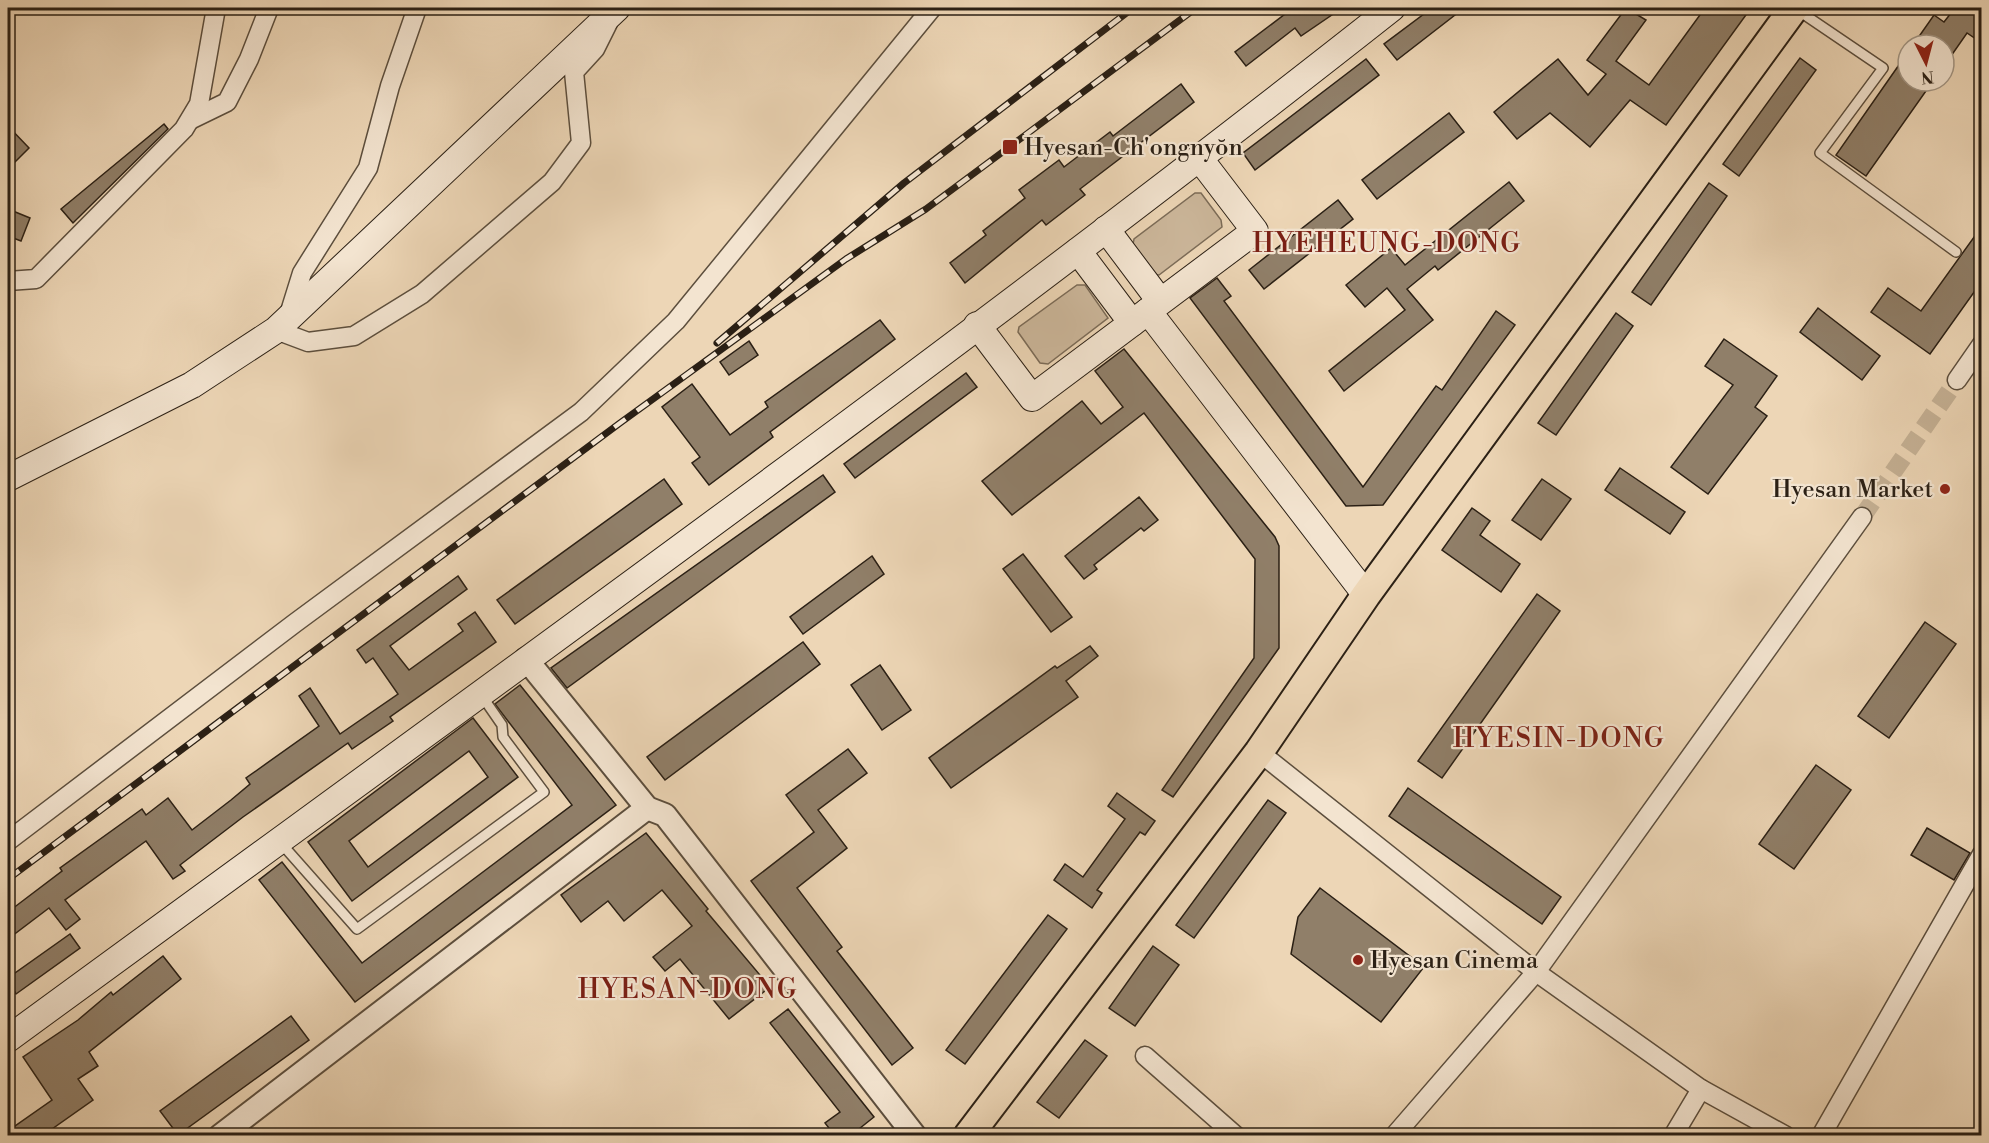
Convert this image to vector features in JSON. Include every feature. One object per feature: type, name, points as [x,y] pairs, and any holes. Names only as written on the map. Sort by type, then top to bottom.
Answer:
[{"type":"main road","points":[[8,478],[192,385],[282,325],[616,8]]},
{"type":"main road","points":[[8,1039],[1078,250],[1200,159],[1392,8]]},
{"type":"main road","points":[[968,1136],[1259,752],[1366,594],[1794,8]]},
{"type":"main road","points":[[977,325],[1032,398],[1255,231],[1200,159]]},
{"type":"main road","points":[[1106,229],[1147,312]]},
{"type":"main road","points":[[1078,250],[1147,312],[1366,594]]},
{"type":"street","points":[[8,281],[36,279],[170,144],[189,121],[199,104],[216,8]]},
{"type":"street","points":[[189,121],[227,102],[249,59],[269,8]]},
{"type":"street","points":[[417,8],[390,86],[368,168],[302,273],[282,325],[308,342],[354,336],[422,294],[552,182],[581,143],[574,72],[595,49],[616,8]]},
{"type":"street","points":[[8,841],[267,644],[581,412],[676,321],[932,8]]},
{"type":"street","points":[[1957,380],[1982,344]]},
{"type":"street","points":[[1394,1136],[1536,972],[1862,517]]},
{"type":"street","points":[[526,659],[647,808],[665,815],[915,1136]]},
{"type":"street","points":[[1259,752],[1536,972],[1701,1089],[1786,1136]]},
{"type":"street","points":[[220,1136],[647,808]]},
{"type":"street","points":[[1821,1136],[1982,854]]},
{"type":"street","points":[[1145,1056],[1236,1136]]},
{"type":"street","points":[[1673,1136],[1701,1089]]},
{"type":"lane","points":[[1794,8],[1883,68],[1820,153],[1956,252]]},
{"type":"lane","points":[[278,841],[357,929],[544,792],[503,737],[502,725],[480,693]]},
{"type":"shaded area","points":[[1195,193],[1201,193],[1221,220],[1222,227],[1159,275],[1153,274],[1133,244],[1134,239]]},
{"type":"shaded area","points":[[1077,285],[1085,285],[1108,318],[1048,364],[1040,363],[1018,332],[1019,327]]},
{"type":"building","points":[[1293,8],[1342,8],[1301,36],[1295,28],[1246,66],[1235,52]]},
{"type":"building","points":[[1432,8],[1464,8],[1397,60],[1384,44]]},
{"type":"building","points":[[1626,8],[1646,20],[1616,61],[1649,85],[1705,8],[1751,8],[1666,125],[1630,100],[1590,147],[1550,113],[1517,139],[1494,112],[1558,59],[1588,95],[1606,74],[1587,60]]},
{"type":"building","points":[[1955,8],[1982,8],[1982,43],[1967,33],[1956,49],[1956,33],[1921,33],[1934,15],[1944,22]]},
{"type":"building","points":[[1800,58],[1816,70],[1739,176],[1723,164]]},
{"type":"building","points":[[1366,59],[1379,75],[1255,170],[1243,153]]},
{"type":"building","points":[[1896,69],[1896,93],[1925,93],[1866,176],[1836,155]]},
{"type":"building","points":[[1181,84],[1194,102],[1080,189],[1085,195],[1046,225],[1042,220],[965,283],[950,263],[986,235],[983,231],[1025,198],[1019,190],[1059,160],[1064,167],[1110,132],[1113,136]]},
{"type":"building","points":[[1449,113],[1464,132],[1377,199],[1362,180]]},
{"type":"building","points":[[164,124],[168,129],[73,223],[61,209]]},
{"type":"building","points":[[8,126],[29,148],[14,163],[8,157]]},
{"type":"building","points":[[1509,182],[1524,201],[1438,270],[1435,266],[1407,289],[1433,320],[1344,391],[1329,371],[1405,310],[1387,288],[1365,307],[1346,285],[1391,248],[1405,265]]},
{"type":"building","points":[[1709,183],[1727,196],[1651,305],[1632,292]]},
{"type":"building","points":[[1338,200],[1353,219],[1264,289],[1249,270]]},
{"type":"building","points":[[8,209],[30,218],[21,241],[8,236]]},
{"type":"building","points":[[1982,226],[1982,281],[1930,354],[1871,312],[1888,288],[1921,311]]},
{"type":"building","points":[[1217,278],[1231,296],[1224,301],[1363,487],[1436,386],[1442,390],[1496,311],[1515,325],[1383,505],[1346,506],[1190,298]]},
{"type":"building","points":[[1818,308],[1880,356],[1862,380],[1800,332]]},
{"type":"building","points":[[1616,313],[1633,326],[1556,435],[1538,423]]},
{"type":"building","points":[[880,320],[895,339],[770,432],[773,437],[709,485],[692,463],[700,457],[662,407],[692,384],[730,435],[768,407],[765,402]]},
{"type":"building","points":[[1724,339],[1777,376],[1755,407],[1767,416],[1708,494],[1671,467],[1733,385],[1705,366]]},
{"type":"building","points":[[749,341],[758,355],[729,375],[720,362]]},
{"type":"building","points":[[1124,349],[1275,537],[1279,546],[1279,648],[1173,797],[1162,790],[1254,658],[1255,559],[1144,413],[1012,515],[982,481],[1082,401],[1101,424],[1123,407],[1095,371]]},
{"type":"building","points":[[966,373],[977,387],[855,478],[844,464]]},
{"type":"building","points":[[1620,468],[1685,512],[1670,534],[1605,490]]},
{"type":"building","points":[[823,475],[835,492],[567,688],[551,668]]},
{"type":"building","points":[[664,479],[682,504],[515,624],[497,600]]},
{"type":"building","points":[[1542,479],[1571,499],[1541,540],[1512,520]]},
{"type":"building","points":[[1139,497],[1158,520],[1144,531],[1141,528],[1094,565],[1097,569],[1084,579],[1065,556]]},
{"type":"building","points":[[1472,508],[1490,521],[1480,535],[1520,564],[1501,592],[1442,550]]},
{"type":"building","points":[[1023,554],[1072,617],[1051,632],[1003,569]]},
{"type":"building","points":[[872,556],[884,574],[803,634],[790,617]]},
{"type":"building","points":[[458,576],[467,589],[390,646],[409,670],[463,631],[458,624],[475,612],[496,642],[390,717],[393,721],[352,749],[348,743],[243,817],[180,865],[185,871],[173,879],[146,841],[65,900],[80,919],[66,930],[49,908],[8,939],[8,912],[62,871],[60,868],[142,809],[146,815],[168,798],[192,830],[231,800],[250,784],[246,778],[319,726],[299,696],[310,688],[340,734],[398,694],[373,658],[366,663],[357,650]]},
{"type":"building","points":[[1537,594],[1560,611],[1442,778],[1418,761]]},
{"type":"building","points":[[1925,622],[1956,644],[1889,738],[1858,716]]},
{"type":"building","points":[[803,642],[820,664],[665,780],[647,757]]},
{"type":"building","points":[[1090,646],[1098,656],[1066,681],[1078,697],[951,788],[929,758],[1055,666],[1057,668]]},
{"type":"building","points":[[880,665],[911,710],[882,730],[851,685]]},
{"type":"building","points":[[520,685],[616,805],[355,1002],[259,880],[282,862],[362,963],[572,805],[495,704]]},
{"type":"building","points":[[473,718],[518,777],[352,901],[308,842]],"holes":[[[469,751],[488,777],[368,867],[349,841]]]},
{"type":"building","points":[[848,749],[867,773],[818,810],[847,848],[797,888],[842,947],[837,951],[913,1048],[892,1065],[751,881],[814,832],[786,795]]},
{"type":"building","points":[[1816,765],[1851,790],[1794,869],[1759,844]]},
{"type":"building","points":[[1408,788],[1561,897],[1542,924],[1389,816]]},
{"type":"building","points":[[1117,793],[1155,821],[1145,835],[1140,832],[1097,890],[1102,893],[1092,908],[1054,880],[1065,864],[1083,877],[1125,819],[1108,806]]},
{"type":"building","points":[[1268,800],[1286,813],[1194,938],[1176,925]]},
{"type":"building","points":[[1927,828],[1970,853],[1954,880],[1911,855]]},
{"type":"building","points":[[646,833],[708,909],[706,911],[770,987],[729,1019],[680,959],[665,971],[653,957],[692,926],[662,890],[624,921],[608,901],[581,922],[561,895]]},
{"type":"building","name":"Hyesan Cinema","points":[[1320,888],[1424,967],[1381,1022],[1291,954],[1298,917]]},
{"type":"building","points":[[1048,915],[1067,929],[965,1064],[946,1050]]},
{"type":"building","points":[[70,934],[80,948],[16,994],[8,978]]},
{"type":"building","points":[[1153,946],[1179,965],[1135,1026],[1109,1008]]},
{"type":"building","points":[[163,956],[181,979],[89,1052],[98,1066],[78,1079],[93,1100],[42,1136],[8,1136],[8,1131],[52,1100],[23,1057],[78,1020],[111,992],[113,995]]},
{"type":"building","points":[[788,1009],[874,1117],[850,1136],[835,1136],[825,1123],[840,1112],[770,1023]]},
{"type":"building","points":[[291,1016],[309,1040],[178,1135],[160,1111]]},
{"type":"building","points":[[1085,1040],[1107,1056],[1059,1118],[1037,1102]]},
{"type":"tunnel","points":[[1862,517],[1957,380]]},
{"type":"railway","points":[[717,343],[904,183],[1133,8]]},
{"type":"railway","points":[[8,879],[620,423],[846,259],[926,209],[1196,8]]},
{"type":"place","name":"Hyesan-Ch'ongnyŏn","points":[[1010,147]]},
{"type":"place","name":"Hyesan Market","points":[[1945,489]]},
{"type":"place","name":"Hyesan Cinema","points":[[1358,960]]},
{"type":"district","name":"HYEHEUNG-DONG","points":[[1387,243]]},
{"type":"district","name":"HYESIN-DONG","points":[[1559,738]]},
{"type":"district","name":"HYESAN-DONG","points":[[688,989]]}]
